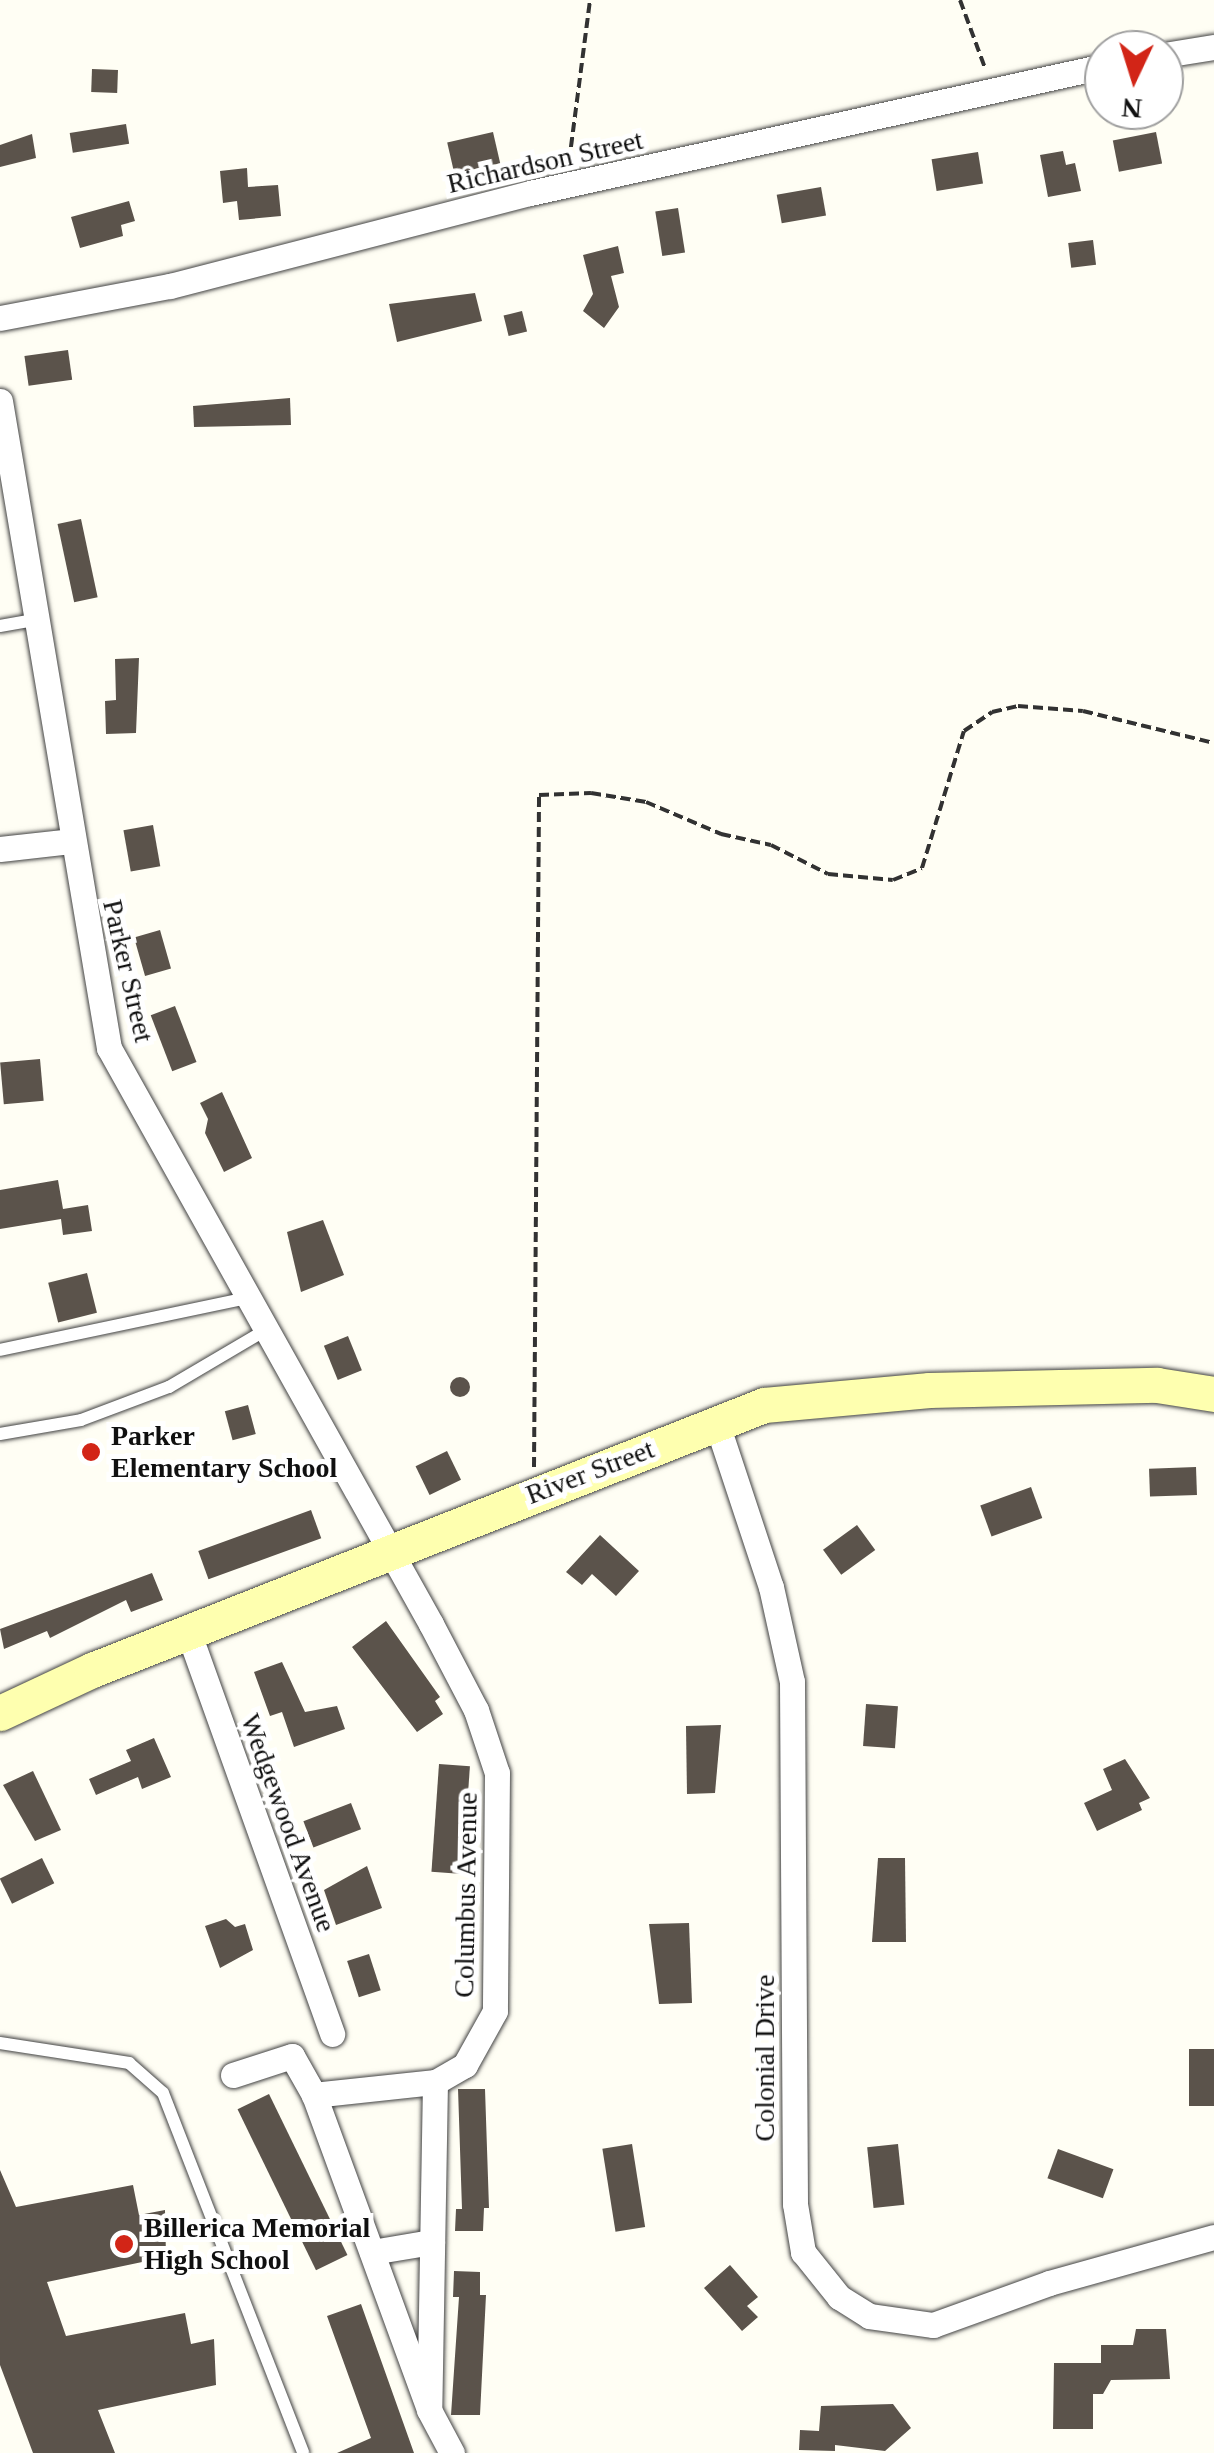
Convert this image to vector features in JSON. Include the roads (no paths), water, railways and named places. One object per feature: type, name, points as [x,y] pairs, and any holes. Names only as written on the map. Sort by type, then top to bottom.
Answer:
[{"type":"main road","name":"River Street","points":[[0,1713],[385,1552],[764,1405],[929,1390],[1156,1386],[1214,1394]]},
{"type":"street","points":[[1184,52],[1214,46]]},
{"type":"street","name":"Richardson Street","points":[[0,318],[170,286],[567,186],[1084,71]]},
{"type":"street","name":"Parker Street","points":[[0,401],[71,841],[110,1048],[385,1552]]},
{"type":"street","points":[[0,849],[71,841]]},
{"type":"street","name":"Colonial Drive","points":[[716,1421],[771,1587],[792,1682],[795,2204],[804,2252],[839,2297],[869,2316],[933,2325],[1065,2278],[1214,2237]]},
{"type":"street","name":"Columbus Avenue","points":[[385,1552],[476,1710],[497,1773],[496,2011],[465,2065],[435,2082]]},
{"type":"street","name":"Wedgewood Avenue","points":[[188,1632],[332,2034]]},
{"type":"street","points":[[233,2075],[292,2056],[314,2094],[429,2410],[452,2453]]},
{"type":"street","points":[[314,2094],[435,2082],[429,2410]]},
{"type":"street","points":[[372,2252],[432,2242]]},
{"type":"lane","points":[[0,626],[35,620]]},
{"type":"lane","points":[[0,1350],[246,1298]]},
{"type":"lane","points":[[0,1434],[80,1420],[169,1388],[264,1332]]},
{"type":"lane","points":[[0,2043],[129,2064],[162,2093],[303,2453]]},
{"type":"place","name":"Parker Elementary School","points":[[91,1452]]},
{"type":"place","name":"Billerica Memorial High School","points":[[124,2244]]}]
